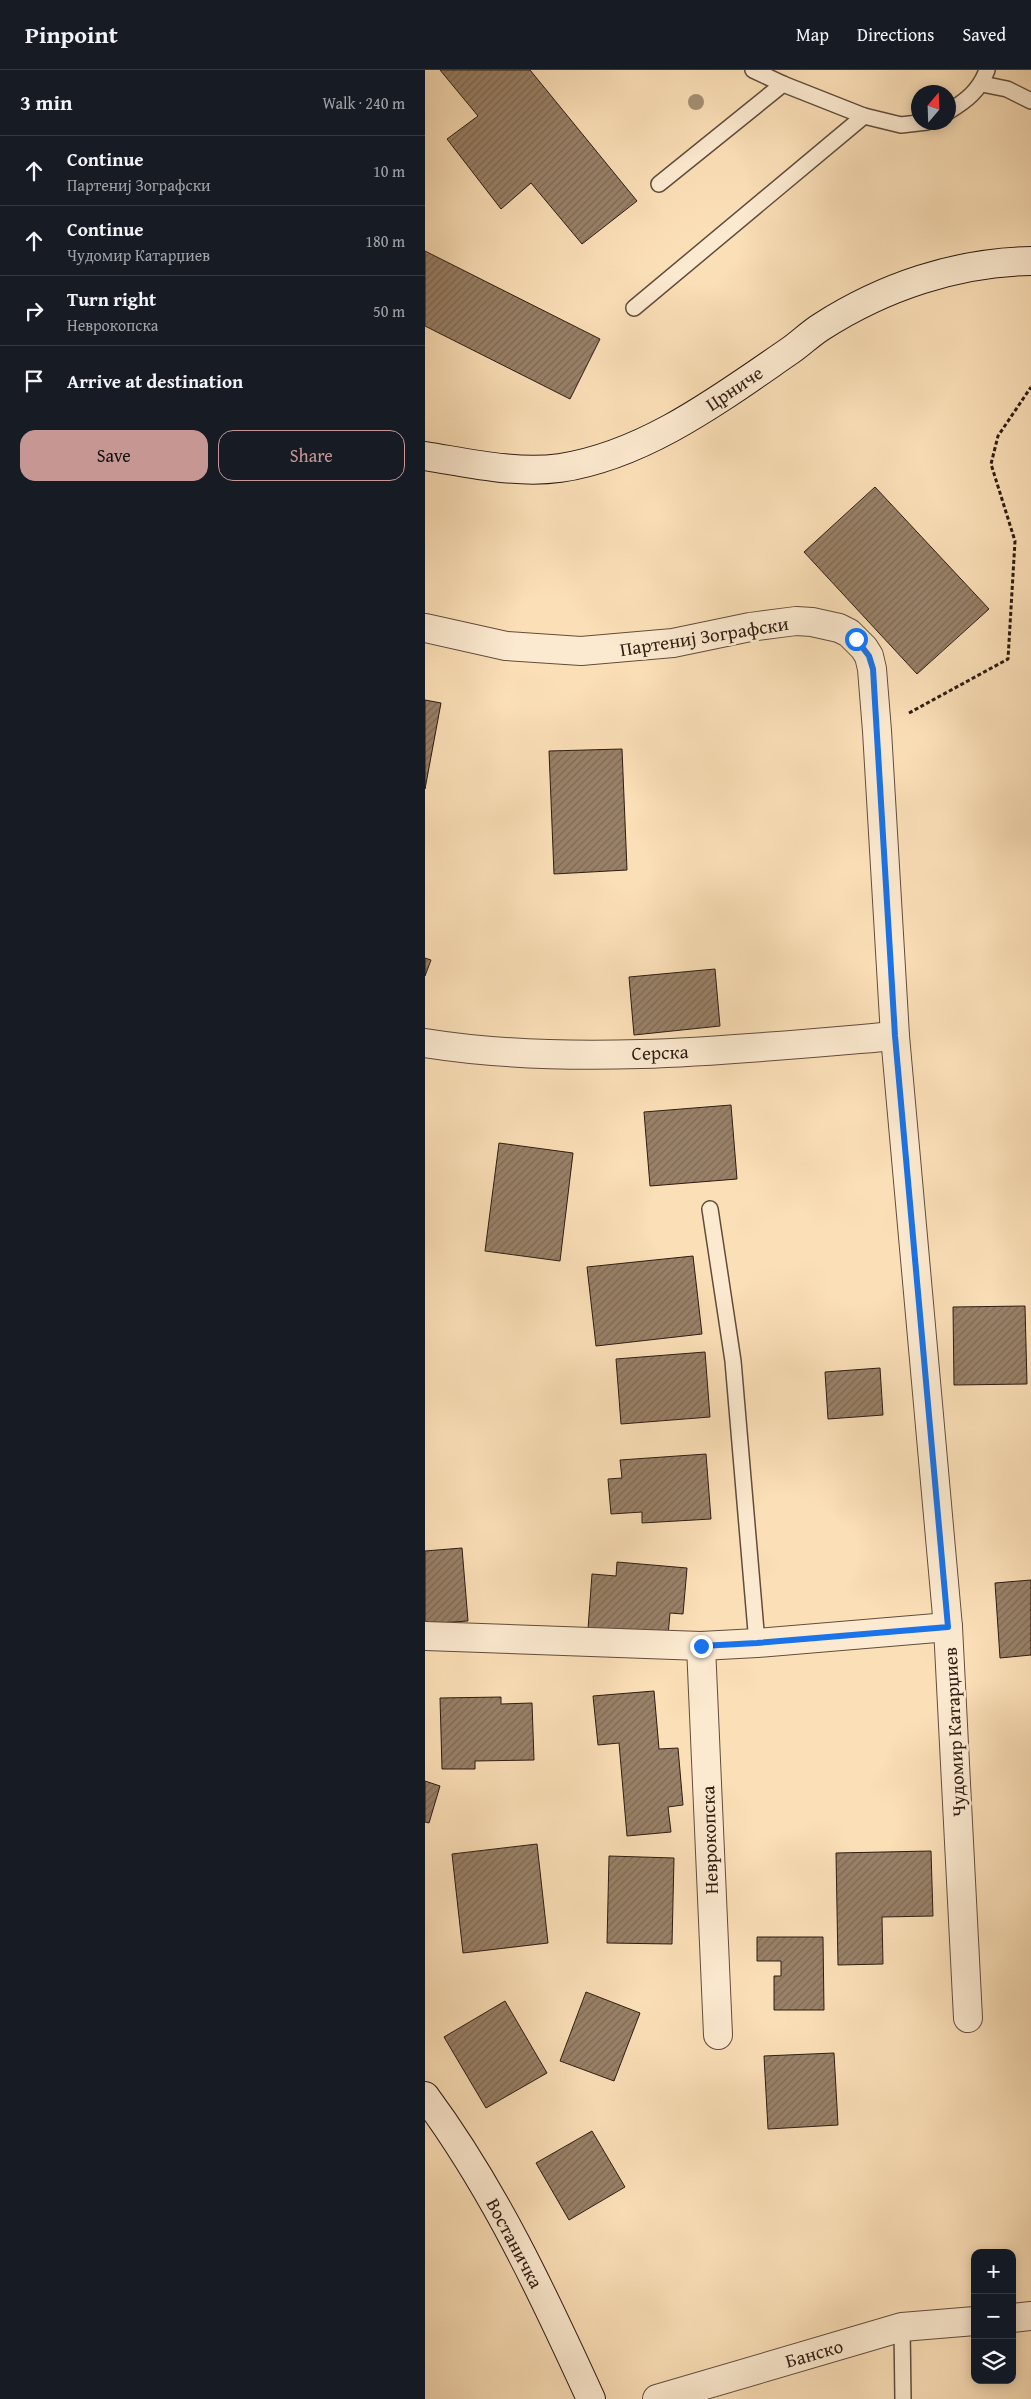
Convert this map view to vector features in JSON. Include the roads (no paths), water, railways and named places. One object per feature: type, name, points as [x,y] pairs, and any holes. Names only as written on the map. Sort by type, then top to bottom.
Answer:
[{"type":"street","name":"Црниче","points":[[425,456],[527,470],[559,468],[592,460],[638,444],[695,414],[736,389],[820,328],[889,291],[975,266],[1031,261]]},
{"type":"street","name":"Партениј Зографски","points":[[425,628],[505,646],[581,651],[673,643],[750,627],[812,622],[839,628],[856,639],[869,656],[873,669]]},
{"type":"street","name":"Чудомир Катарџиев","points":[[873,669],[895,1036],[948,1627],[968,2018]]},
{"type":"street","name":"Серска","points":[[425,1043],[468,1050],[562,1054],[656,1053],[895,1036]]},
{"type":"street","points":[[425,1636],[701,1646],[948,1627]]},
{"type":"street","name":"Неврокопска","points":[[701,1646],[718,2035]]},
{"type":"street","name":"Востаничка","points":[[425,2096],[450,2129],[503,2217],[553,2315],[591,2399]]},
{"type":"street","points":[[1016,2318],[1031,2316]]},
{"type":"street","name":"Банско","points":[[657,2399],[902,2327],[971,2321]]},
{"type":"lane","points":[[753,70],[783,84],[865,116],[901,125],[911,124]]},
{"type":"lane","points":[[956,107],[963,103],[984,77],[1031,101]]},
{"type":"lane","points":[[659,184],[783,84]]},
{"type":"lane","points":[[633,308],[865,116]]},
{"type":"lane","points":[[710,1208],[733,1361],[757,1643]]},
{"type":"lane","points":[[902,2327],[903,2399]]}]
